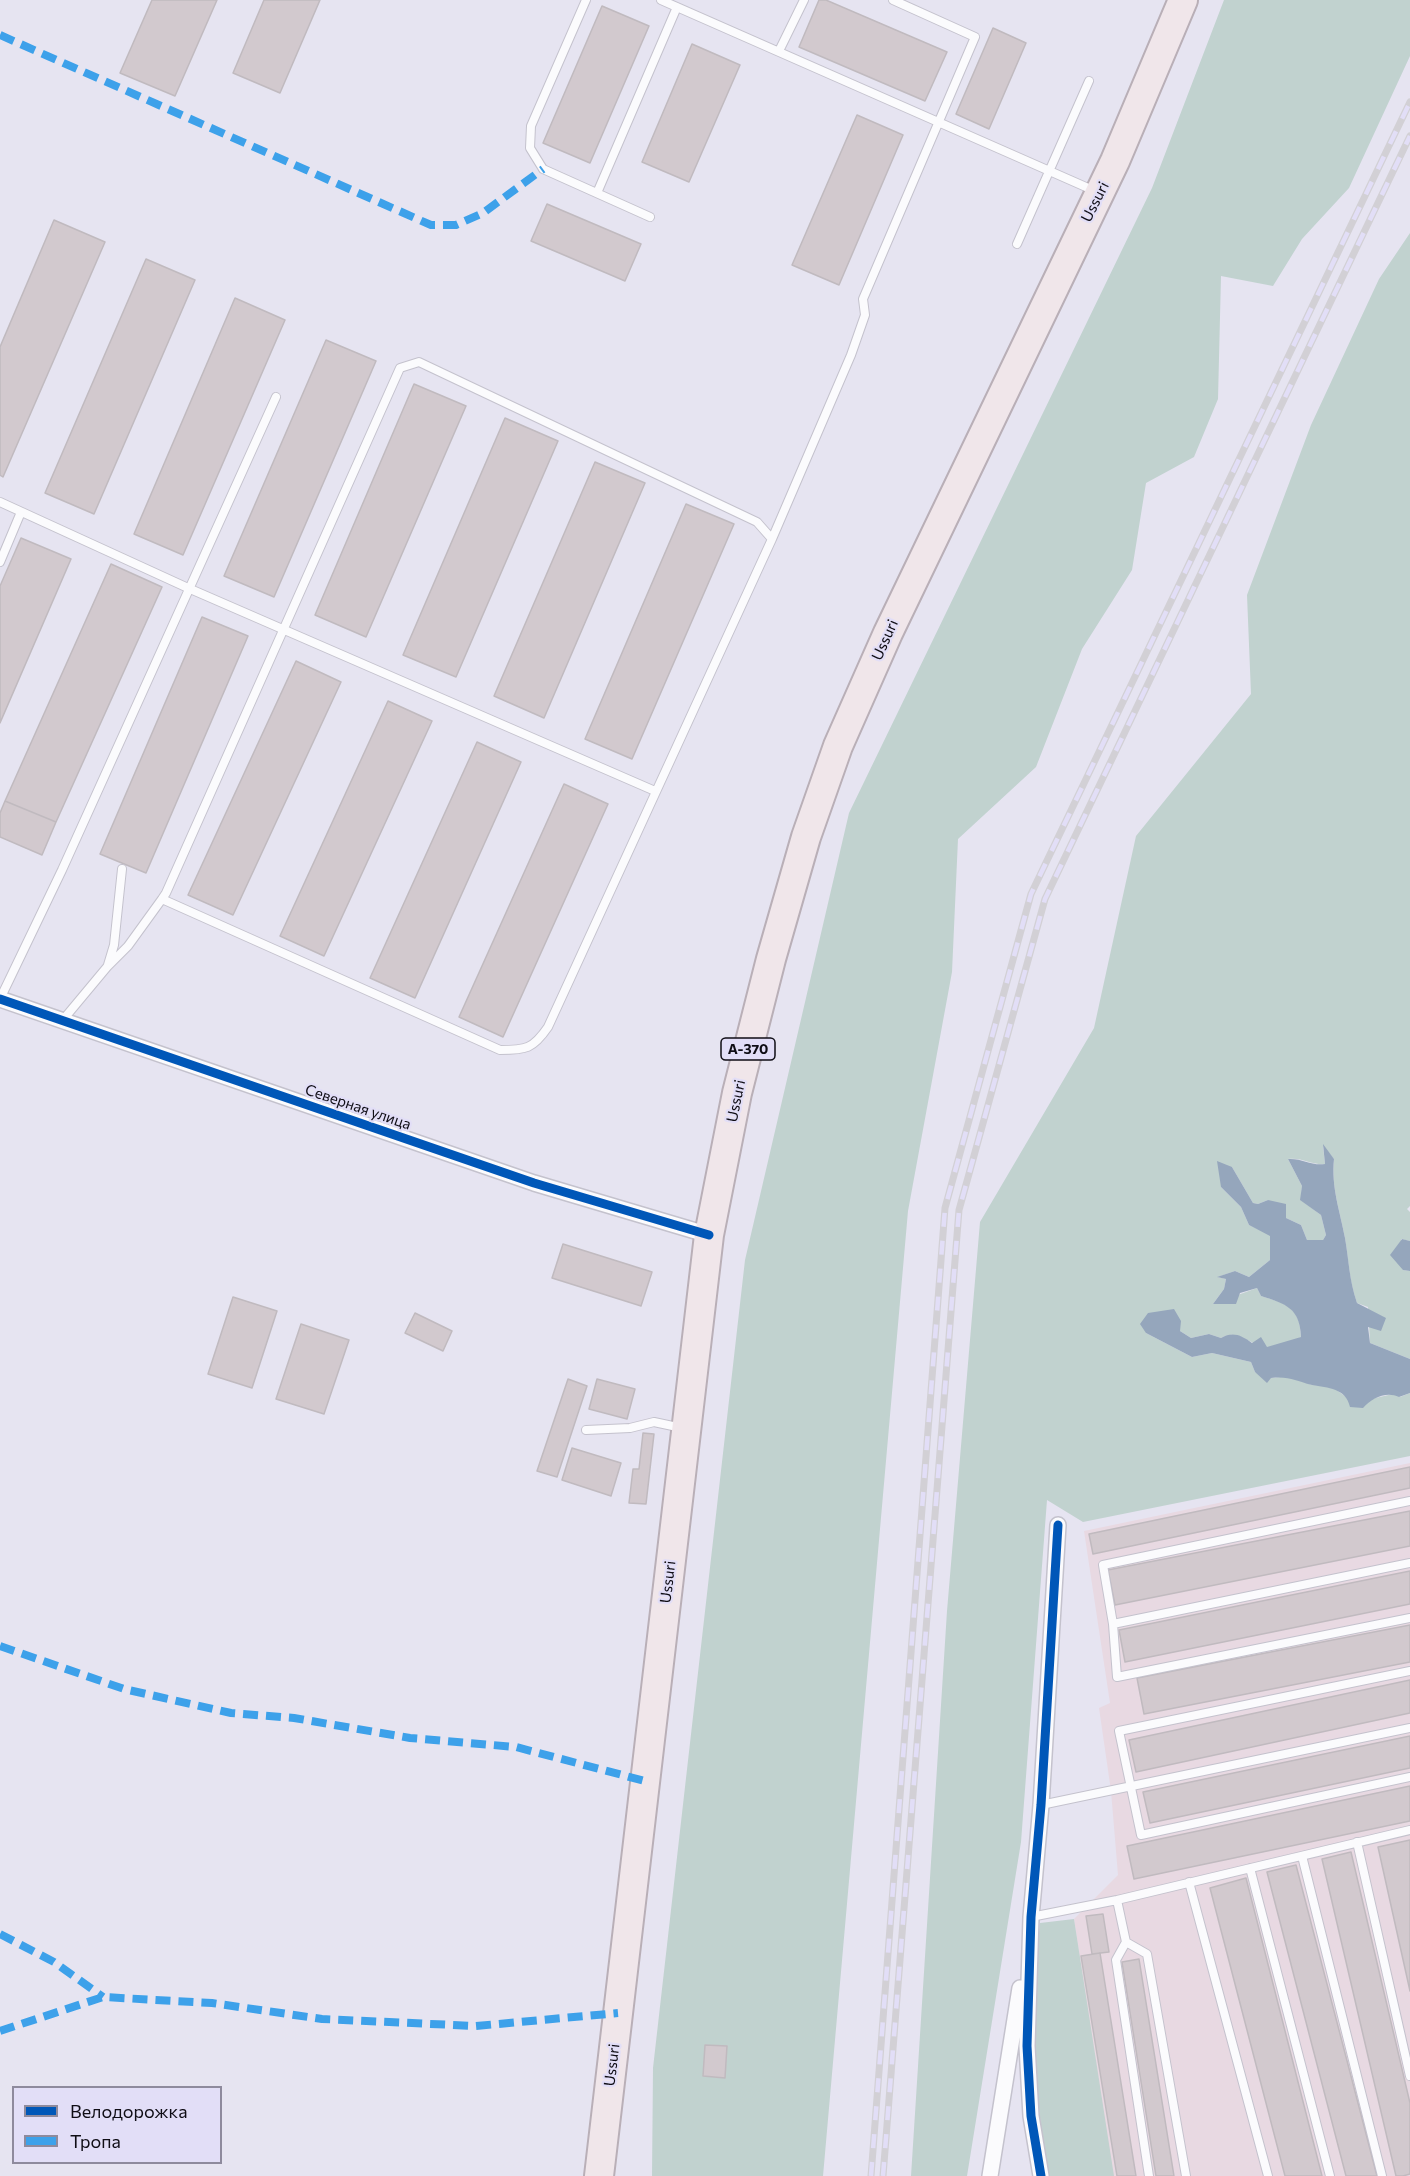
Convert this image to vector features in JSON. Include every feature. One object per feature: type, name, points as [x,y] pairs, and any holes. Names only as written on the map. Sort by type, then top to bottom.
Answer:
[{"type":"highway","name":"Ussuri","points":[[598,2176],[709,1235],[737,1093],[771,958],[806,837],[838,746],[888,633],[1115,161],[1183,0]]},
{"type":"street","name":"Северная улица","points":[[0,999],[534,1183],[709,1235]]},
{"type":"street","points":[[1041,2176],[1031,2116],[1027,2046],[1031,1917],[1041,1805],[1058,1525]]},
{"type":"street","points":[[990,2176],[1031,1917]]},
{"type":"lane","points":[[586,0],[531,126],[530,148],[543,169],[650,217]]},
{"type":"lane","points":[[661,0],[1099,193]]},
{"type":"lane","points":[[779,51],[804,0]]},
{"type":"lane","points":[[162,899],[500,1050],[520,1050],[537,1043],[548,1027],[772,539],[851,355],[865,315],[863,299],[975,37],[893,0]]},
{"type":"lane","points":[[597,193],[677,7]]},
{"type":"lane","points":[[1017,244],[1051,172],[1089,81]]},
{"type":"lane","points":[[62,1021],[107,967],[128,946],[162,899],[286,629],[400,368],[418,362],[758,522],[772,539]]},
{"type":"lane","points":[[0,999],[62,870],[276,397]]},
{"type":"lane","points":[[1,504],[655,791]]},
{"type":"lane","points":[[0,562],[21,512]]},
{"type":"lane","points":[[107,967],[114,945],[122,869]]},
{"type":"lane","points":[[586,1430],[630,1428],[654,1422],[687,1429]]},
{"type":"lane","points":[[1410,1502],[1103,1564],[1113,1624],[1117,1677],[1410,1618]]},
{"type":"lane","points":[[1113,1624],[1410,1563]]},
{"type":"lane","points":[[1410,1671],[1119,1731],[1141,1835],[1410,1777]]},
{"type":"lane","points":[[1041,1805],[1410,1728]]},
{"type":"lane","points":[[1031,1917],[1117,1900],[1410,1830]]},
{"type":"lane","points":[[1357,1842],[1410,2076]]},
{"type":"lane","points":[[1302,1856],[1382,2176]]},
{"type":"lane","points":[[1250,1868],[1330,2176]]},
{"type":"lane","points":[[1189,1882],[1268,2176]]},
{"type":"lane","points":[[1117,1900],[1126,1942],[1116,1960],[1149,2176]]},
{"type":"lane","points":[[1126,1942],[1147,1954],[1186,2176]]},
{"type":"shaded area","points":[[1224,0],[1410,0],[1410,56],[1349,188],[1302,239],[1273,286],[1221,276],[1218,399],[1194,457],[1146,483],[1132,570],[1082,649],[1036,767],[958,839],[952,972],[908,1211],[823,2176],[652,2176],[653,2068],[745,1260],[849,813],[1152,188]]},
{"type":"shaded area","points":[[1410,233],[1410,1206],[1407,1209],[1410,1212],[1410,1241],[1401,1239],[1403,1270],[1410,1271],[1410,1359],[1370,1343],[1368,1307],[1357,1303],[1354,1295],[1335,1189],[1334,1159],[1323,1146],[1325,1164],[1288,1159],[1302,1186],[1301,1200],[1321,1215],[1326,1235],[1323,1240],[1307,1240],[1301,1225],[1286,1218],[1268,1200],[1258,1204],[1253,1203],[1232,1167],[1221,1187],[1241,1207],[1249,1225],[1270,1235],[1270,1260],[1249,1277],[1235,1271],[1218,1277],[1226,1279],[1224,1289],[1213,1304],[1257,1288],[1261,1296],[1285,1305],[1295,1313],[1301,1337],[1283,1345],[1264,1347],[1233,1335],[1221,1338],[1209,1334],[1191,1338],[1180,1331],[1146,1333],[1192,1357],[1212,1353],[1251,1362],[1255,1372],[1271,1378],[1288,1376],[1312,1385],[1331,1386],[1349,1399],[1371,1399],[1393,1394],[1400,1397],[1410,1393],[1410,1456],[1083,1522],[1047,1500],[1021,1842],[967,2176],[911,2176],[947,1611],[980,1222],[1094,1028],[1136,836],[1251,694],[1247,595],[1311,425],[1379,279]]},
{"type":"shaded area","points":[[1410,1463],[1410,2176],[1112,2176],[1074,1919],[1118,1875],[1111,1791],[1099,1708],[1110,1703],[1084,1531]]},
{"type":"shaded area","points":[[1074,1919],[1114,2176],[1048,2176],[1036,2080],[1034,2019],[1040,1923]]},
{"type":"water","points":[[1323,1144],[1334,1159],[1335,1189],[1357,1303],[1386,1318],[1381,1331],[1368,1327],[1370,1343],[1410,1359],[1410,1393],[1399,1397],[1389,1395],[1380,1397],[1363,1408],[1350,1407],[1345,1396],[1330,1388],[1283,1378],[1271,1378],[1267,1383],[1255,1372],[1251,1362],[1212,1353],[1192,1357],[1146,1333],[1140,1324],[1148,1313],[1174,1309],[1181,1321],[1180,1331],[1191,1338],[1209,1334],[1221,1338],[1233,1334],[1252,1343],[1261,1337],[1267,1347],[1301,1337],[1298,1319],[1294,1313],[1284,1305],[1261,1296],[1257,1288],[1240,1293],[1236,1304],[1213,1304],[1224,1289],[1226,1279],[1217,1277],[1235,1271],[1249,1277],[1270,1260],[1270,1236],[1249,1225],[1241,1207],[1221,1187],[1217,1161],[1232,1167],[1253,1203],[1258,1204],[1268,1200],[1286,1204],[1286,1218],[1301,1225],[1307,1240],[1323,1240],[1326,1235],[1321,1215],[1300,1200],[1302,1186],[1288,1159],[1325,1164]]},
{"type":"water","points":[[1402,1239],[1410,1241],[1410,1271],[1403,1270],[1390,1255]]},
{"type":"building","points":[[152,0],[217,0],[175,96],[120,73]]},
{"type":"building","points":[[264,0],[320,0],[280,93],[233,73]]},
{"type":"building","points":[[819,0],[826,0],[947,52],[925,101],[799,47]]},
{"type":"building","points":[[602,6],[649,26],[590,163],[543,143]]},
{"type":"building","points":[[993,28],[1026,43],[989,129],[956,114]]},
{"type":"building","points":[[692,44],[740,65],[689,182],[642,162]]},
{"type":"building","points":[[857,115],[903,135],[839,285],[792,265]]},
{"type":"building","points":[[547,204],[641,244],[625,281],[531,241]]},
{"type":"building","points":[[54,220],[105,242],[3,477],[0,475],[0,347]]},
{"type":"building","points":[[146,259],[195,280],[94,514],[45,493]]},
{"type":"building","points":[[235,298],[285,320],[183,555],[134,534]]},
{"type":"building","points":[[326,340],[376,361],[274,597],[224,576]]},
{"type":"building","points":[[414,384],[466,406],[366,637],[315,615]]},
{"type":"building","points":[[505,418],[558,441],[456,677],[403,655]]},
{"type":"building","points":[[595,462],[645,483],[544,718],[494,696]]},
{"type":"building","points":[[686,504],[734,524],[632,759],[585,739]]},
{"type":"building","points":[[21,538],[71,559],[0,723],[0,586]]},
{"type":"building","points":[[111,564],[162,587],[56,822],[5,801]]},
{"type":"building","points":[[202,617],[248,636],[146,873],[100,854]]},
{"type":"building","points":[[296,661],[341,682],[233,915],[188,895]]},
{"type":"building","points":[[388,701],[432,721],[324,956],[280,936]]},
{"type":"building","points":[[477,742],[521,762],[415,998],[370,978]]},
{"type":"building","points":[[564,784],[608,804],[503,1037],[459,1017]]},
{"type":"building","points":[[5,801],[56,822],[42,855],[0,837],[0,813]]},
{"type":"building","points":[[563,1244],[652,1272],[641,1306],[552,1278]]},
{"type":"building","points":[[233,1297],[277,1311],[252,1388],[208,1374]]},
{"type":"building","points":[[415,1313],[452,1331],[443,1351],[405,1333]]},
{"type":"building","points":[[301,1324],[349,1340],[324,1414],[276,1399]]},
{"type":"building","points":[[568,1379],[587,1386],[557,1477],[537,1471]]},
{"type":"building","points":[[597,1379],[635,1389],[627,1419],[589,1409]]},
{"type":"building","points":[[643,1433],[654,1434],[646,1504],[629,1503],[633,1469],[639,1469]]},
{"type":"building","points":[[572,1448],[621,1463],[611,1496],[562,1480]]},
{"type":"building","points":[[1410,1467],[1410,1488],[1093,1554],[1089,1534]]},
{"type":"building","points":[[1410,1511],[1410,1546],[1115,1605],[1108,1570]]},
{"type":"building","points":[[1410,1571],[1410,1604],[1125,1662],[1119,1630]]},
{"type":"building","points":[[1410,1625],[1410,1662],[1144,1714],[1137,1678]]},
{"type":"building","points":[[1410,1680],[1410,1713],[1136,1772],[1129,1740]]},
{"type":"building","points":[[1410,1736],[1410,1768],[1150,1823],[1143,1792]]},
{"type":"building","points":[[1410,1786],[1410,1821],[1134,1879],[1127,1846]]},
{"type":"building","points":[[1410,1840],[1410,1991],[1378,1847]]},
{"type":"building","points":[[1351,1852],[1410,2103],[1410,2174],[1403,2176],[1396,2176],[1322,1859]]},
{"type":"building","points":[[1296,1865],[1377,2176],[1346,2176],[1267,1872]]},
{"type":"building","points":[[1246,1878],[1322,2176],[1285,2176],[1210,1888]]},
{"type":"building","points":[[1103,1914],[1109,1952],[1092,1954],[1086,1916]]},
{"type":"building","points":[[1100,1953],[1136,2176],[1117,2176],[1081,1956]]},
{"type":"building","points":[[1139,1959],[1174,2176],[1156,2176],[1122,1962]]},
{"type":"building","points":[[705,2045],[727,2046],[725,2078],[703,2076]]},
{"type":"railway","points":[[871,2176],[945,1208],[1031,894],[1410,102]]},
{"type":"railway","points":[[883,2176],[959,1210],[1045,899],[1410,136]]},
{"type":"marked path","points":[[0,35],[431,225],[456,225],[483,213],[543,169]]},
{"type":"marked path","points":[[0,1646],[124,1689],[231,1713],[294,1718],[410,1738],[516,1747],[645,1781]]},
{"type":"marked path","points":[[0,1934],[54,1962],[103,1997]]},
{"type":"marked path","points":[[0,2031],[103,1997],[212,2003],[322,2019],[476,2026],[618,2013]]},
{"type":"cycle path","points":[[0,999],[534,1183],[709,1235]]},
{"type":"cycle path","points":[[1041,2176],[1031,2116],[1027,2046],[1031,1917],[1041,1805],[1058,1525]]}]
